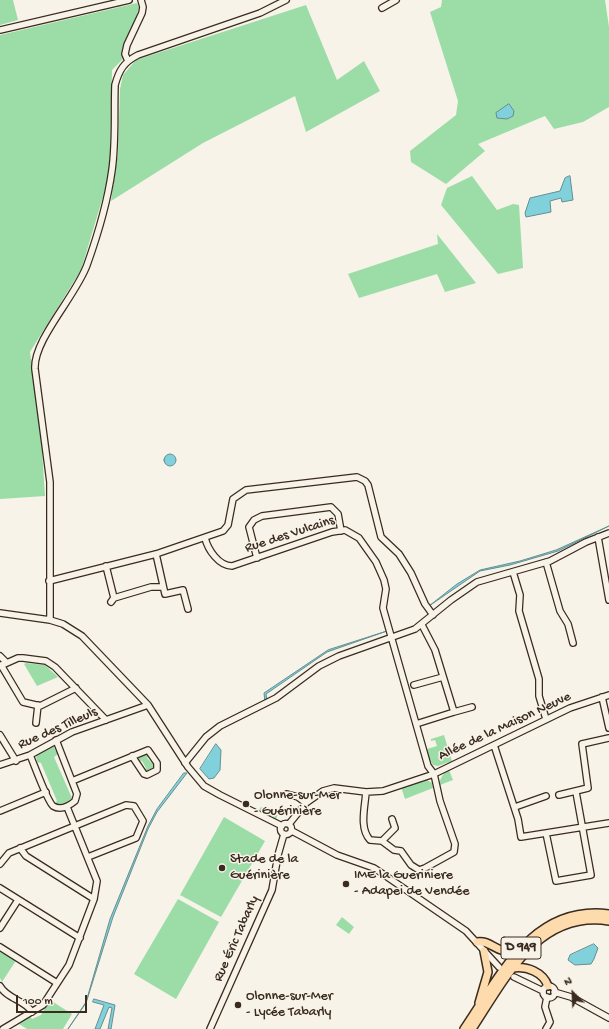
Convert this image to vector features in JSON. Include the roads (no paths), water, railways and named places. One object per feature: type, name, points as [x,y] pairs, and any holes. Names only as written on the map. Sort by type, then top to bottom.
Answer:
[{"type":"main road","name":"D 949","points":[[464,1029],[477,1009],[539,931],[564,918],[582,913],[609,914]]},
{"type":"main road","name":"D 949","points":[[472,1029],[522,952],[544,936],[567,924],[587,920],[609,921]]},
{"type":"main road","points":[[477,942],[487,943],[503,952],[522,952],[528,967],[545,979],[545,989]]},
{"type":"main road","points":[[477,1009],[488,972],[484,951]]},
{"type":"main road","points":[[513,968],[528,967]]},
{"type":"street","points":[[0,30],[129,0]]},
{"type":"street","points":[[128,60],[126,49],[142,13],[143,7],[141,0]]},
{"type":"street","points":[[50,620],[50,482],[35,369],[36,356],[42,341],[72,297],[88,264],[108,191],[112,170],[115,85],[121,68],[128,60],[260,13],[286,0]]},
{"type":"street","points":[[382,8],[396,0]]},
{"type":"street","points":[[49,581],[156,554],[223,531],[226,527],[233,499],[240,493],[261,488],[357,477],[365,481],[368,485],[381,537],[399,554],[411,573],[425,604],[433,615]]},
{"type":"street","points":[[257,558],[249,527],[254,520],[262,516],[331,507],[338,514],[341,530]]},
{"type":"street","name":"Rue des Vulcains","points":[[205,538],[210,550],[222,564],[227,566],[257,558],[341,530],[350,531],[359,538],[376,562],[386,586],[383,608],[393,637]]},
{"type":"street","points":[[185,763],[206,737],[220,726],[276,698],[328,662],[422,625],[477,582],[546,562],[609,533]]},
{"type":"street","points":[[598,537],[609,600]]},
{"type":"street","points":[[156,554],[165,594],[183,590],[188,609]]},
{"type":"street","points":[[546,562],[560,611],[568,624],[573,642]]},
{"type":"street","points":[[106,566],[113,600],[151,587],[163,587]]},
{"type":"street","points":[[513,572],[520,595],[519,611],[539,678],[539,696],[546,719]]},
{"type":"street","points":[[0,613],[50,620],[67,626],[82,636],[148,706],[196,778],[210,790],[282,826],[289,824],[306,803],[323,791],[334,788],[366,792],[383,791],[434,774],[440,801],[455,844],[454,852],[419,870],[410,864],[403,852],[394,850],[382,841]]},
{"type":"street","points":[[422,625],[435,650],[454,712]]},
{"type":"street","name":"Allée de la Maison Neuve","points":[[393,637],[428,766],[434,774],[570,708],[609,695]]},
{"type":"street","points":[[0,656],[23,702],[40,706],[76,688]]},
{"type":"street","points":[[3,664],[18,658],[46,661],[55,667],[106,720]]},
{"type":"street","points":[[414,685],[444,677]]},
{"type":"street","points":[[602,697],[609,728]]},
{"type":"street","points":[[36,723],[38,705]]},
{"type":"street","name":"Rue des Tilleuls","points":[[0,765],[16,761],[30,755],[72,732],[148,706]]},
{"type":"street","points":[[416,724],[472,707]]},
{"type":"street","points":[[0,735],[16,761]]},
{"type":"street","points":[[559,795],[586,789],[589,785],[582,744],[609,738]]},
{"type":"street","points":[[30,755],[50,803],[54,806],[67,807],[75,801],[77,797],[56,740]]},
{"type":"street","points":[[494,745],[515,807],[521,837],[609,823]]},
{"type":"street","points":[[72,781],[132,756],[148,750],[157,763],[157,770],[147,775],[144,774],[132,756]]},
{"type":"street","points":[[0,811],[46,792]]},
{"type":"street","points":[[366,792],[364,823],[367,837],[374,842],[382,841],[395,828],[392,819]]},
{"type":"street","points":[[546,833],[556,881],[591,875],[576,792]]},
{"type":"street","points":[[287,794],[298,796],[306,803]]},
{"type":"street","points":[[515,807],[546,796]]},
{"type":"street","points":[[0,864],[6,856],[20,848],[130,804],[134,806],[143,819],[136,838],[88,857]]},
{"type":"street","points":[[3,1029],[43,1005],[69,965],[98,885],[67,807]]},
{"type":"street","points":[[289,824],[292,831],[336,855],[374,868],[461,927],[500,967]]},
{"type":"street","points":[[282,826],[281,831],[284,834],[288,835],[292,831]]},
{"type":"street","name":"Rue Éric Tabarly","points":[[210,1029],[272,890],[278,855],[284,834]]},
{"type":"street","points":[[20,848],[26,856],[94,898]]},
{"type":"street","points":[[0,888],[80,938]]},
{"type":"street","points":[[0,928],[18,900]]},
{"type":"street","points":[[0,947],[57,983]]},
{"type":"street","points":[[514,977],[545,989],[552,987],[554,992],[571,997],[609,1018]]},
{"type":"street","points":[[0,986],[5,993],[27,1006],[32,1012]]},
{"type":"street","points":[[545,989],[547,997],[545,1007],[550,1022],[546,1029]]},
{"type":"street","points":[[547,997],[552,997],[554,992]]},
{"type":"water","points":[[509,104],[514,111],[513,116],[507,119],[497,118],[496,113]]},
{"type":"water","points":[[570,176],[573,200],[562,202],[561,198],[550,201],[551,212],[526,217],[525,213],[530,198],[560,191],[565,178]]},
{"type":"water","points":[[170,454],[174,456],[176,460],[174,464],[170,466],[166,464],[164,460],[166,456]]},
{"type":"water","points":[[609,526],[558,551],[510,565],[480,571],[429,606],[457,584],[480,570],[520,561],[556,550]]},
{"type":"water","points":[[387,631],[327,652],[266,694],[267,701],[265,702],[264,693],[328,650]]},
{"type":"water","points":[[216,744],[221,750],[220,770],[214,778],[209,779],[200,769]]},
{"type":"water","points":[[184,773],[187,773],[157,812],[148,829],[113,917],[86,1003],[68,1029],[86,1002],[110,919],[148,826],[157,809]]},
{"type":"water","points":[[594,944],[598,948],[591,964],[575,965],[568,960],[570,955]]},
{"type":"water","points":[[94,999],[115,1005],[111,1029],[108,1029],[112,1008],[109,1007],[100,1029],[95,1029],[104,1005],[93,1002]]},
{"type":"place","name":"Olonne-sur-Mer - Guérinière","points":[[246,804]]},
{"type":"place","name":"Stade de la Guérinière","points":[[222,868]]},
{"type":"place","name":"IME la Gueriniere - Adapei de Vendée","points":[[346,884]]},
{"type":"place","name":"Olonne-sur-Mer - Lycée Tabarly","points":[[238,1005]]}]
